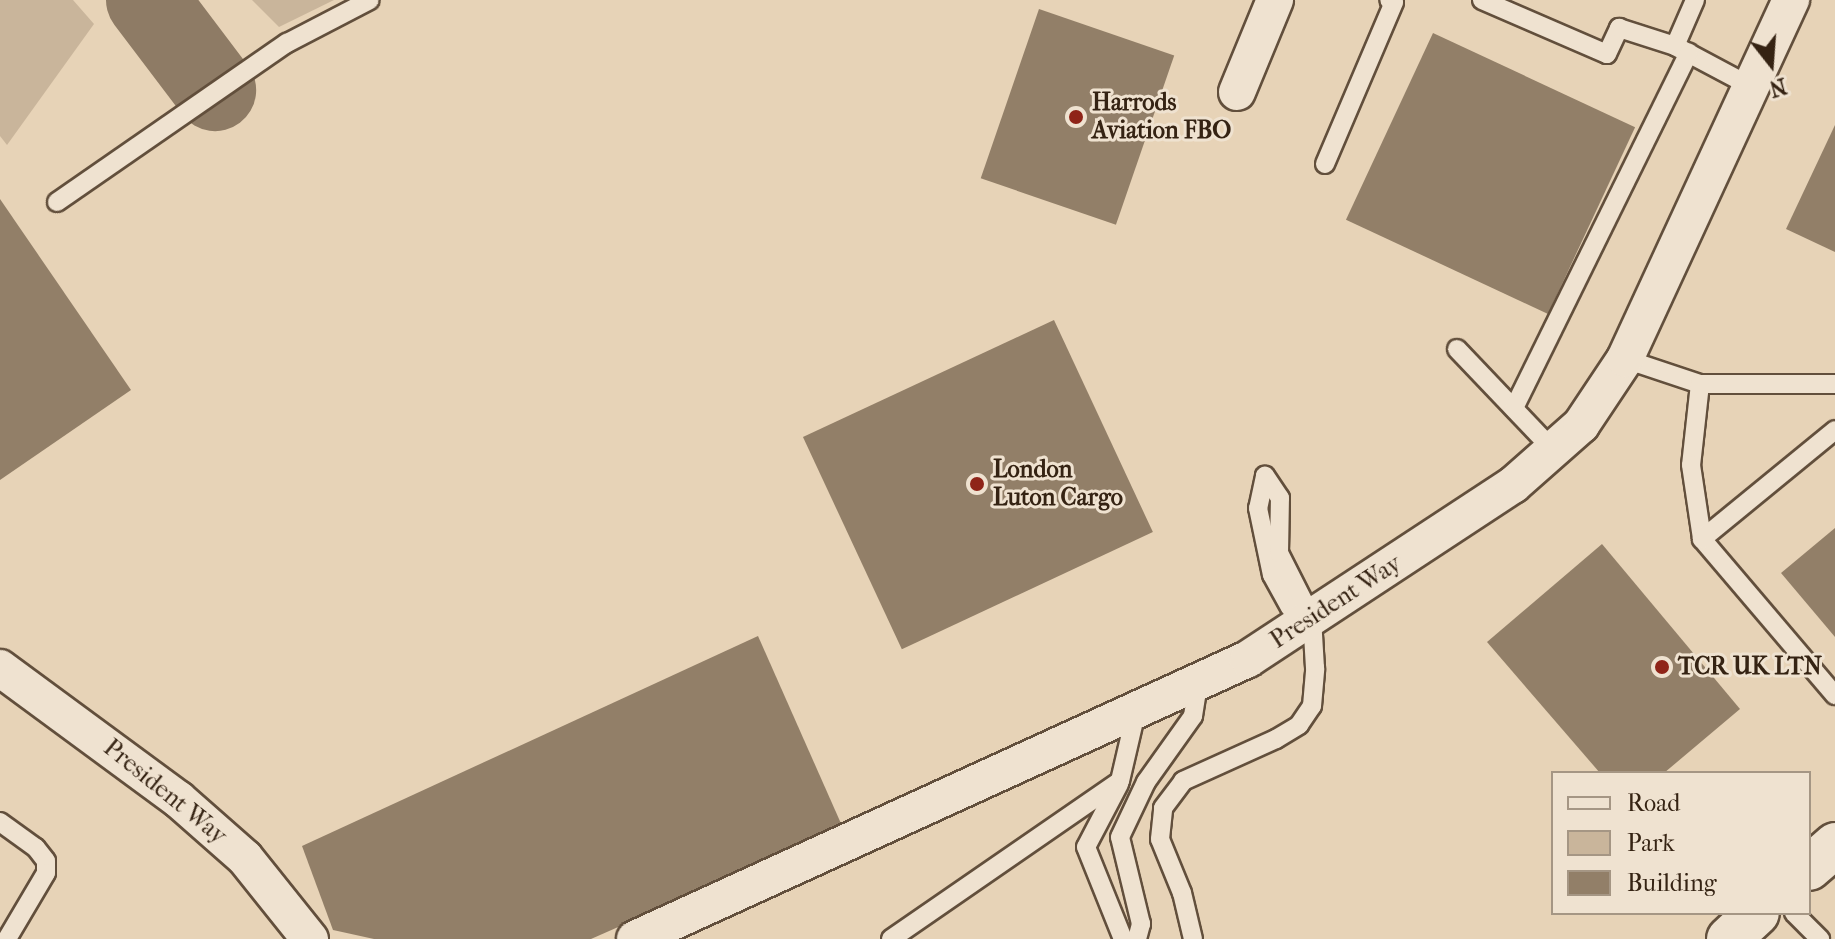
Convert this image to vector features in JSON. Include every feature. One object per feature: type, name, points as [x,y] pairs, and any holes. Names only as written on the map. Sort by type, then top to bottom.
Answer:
[{"type":"street","points":[[1237,92],[1275,0]]},
{"type":"street","name":"President Way","points":[[635,939],[1248,659],[1513,485],[1581,425],[1625,359],[1791,0]]},
{"type":"street","name":"President Way","points":[[0,668],[63,711],[189,809],[245,858],[310,939]]},
{"type":"street","points":[[1729,939],[1755,915]]},
{"type":"lane","points":[[57,202],[275,51],[370,0]]},
{"type":"lane","points":[[1325,164],[1394,2],[1389,0]]},
{"type":"lane","points":[[1482,0],[1607,54],[1619,28],[1682,50],[1752,87]]},
{"type":"lane","points":[[1514,408],[1682,50],[1695,0]]},
{"type":"lane","points":[[1457,349],[1554,451]]},
{"type":"lane","points":[[1625,359],[1700,384],[1835,384]]},
{"type":"lane","points":[[1700,384],[1691,465],[1702,539],[1835,695]]},
{"type":"lane","points":[[1702,539],[1835,430]]},
{"type":"lane","points":[[1193,939],[1182,893],[1160,839],[1163,808],[1183,781],[1276,739],[1299,725],[1312,706],[1315,668],[1312,618],[1279,553],[1280,498],[1265,476],[1258,508],[1272,575],[1290,607],[1312,618]]},
{"type":"lane","points":[[1137,939],[1141,924],[1120,837],[1146,782],[1193,716],[1198,684]]},
{"type":"lane","points":[[1123,939],[1086,847],[1120,781],[1136,712]]},
{"type":"lane","points":[[891,939],[1120,781]]},
{"type":"lane","points":[[0,822],[36,848],[46,861],[46,873],[7,939]]},
{"type":"lane","points":[[1796,915],[1820,939]]},
{"type":"green space","points":[[0,0],[73,0],[94,24],[7,145],[0,136]]},
{"type":"green space","points":[[252,0],[334,0],[279,27]]},
{"type":"building","name":"Harrods Aviation FBO","points":[[1039,9],[1174,56],[1116,225],[981,178]]},
{"type":"building","points":[[1433,33],[1635,127],[1548,314],[1346,220]]},
{"type":"building","points":[[1835,125],[1835,252],[1786,229]]},
{"type":"building","points":[[0,199],[131,390],[0,480]]},
{"type":"building","name":"London Luton Cargo","points":[[1054,320],[1153,532],[902,649],[803,437]]},
{"type":"building","points":[[1835,528],[1835,637],[1781,573]]},
{"type":"building","points":[[1602,544],[1740,709],[1666,771],[1598,771],[1487,642]]},
{"type":"building","points":[[758,636],[843,828],[591,939],[374,939],[333,930],[302,846]]},
{"type":"taxiway","points":[[147,0],[215,90]]},
{"type":"place","name":"Harrods Aviation FBO","points":[[1076,117]]},
{"type":"place","name":"London Luton Cargo","points":[[977,484]]},
{"type":"place","name":"TCR UK LTN","points":[[1662,667]]}]
